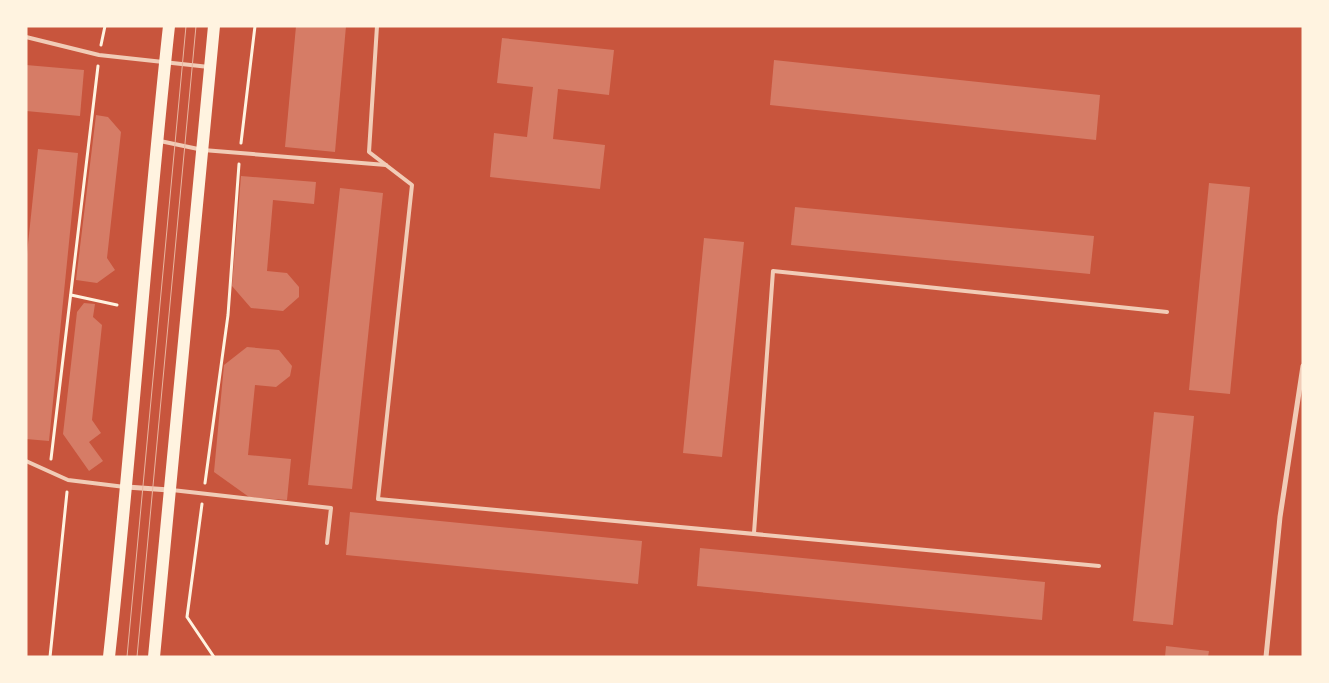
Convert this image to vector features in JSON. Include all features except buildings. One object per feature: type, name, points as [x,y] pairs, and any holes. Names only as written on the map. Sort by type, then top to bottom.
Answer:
[{"type":"main road","points":[[109,657],[127,487],[169,26]]},
{"type":"main road","points":[[154,657],[214,26]]},
{"type":"street","points":[[1266,657],[1280,517],[1303,366]]},
{"type":"street","points":[[127,487],[170,490]]},
{"type":"lane","points":[[377,26],[369,152],[412,185],[378,499],[1099,566]]},
{"type":"lane","points":[[26,37],[99,55],[210,67]]},
{"type":"lane","points":[[159,140],[203,150],[386,165]]},
{"type":"lane","points":[[754,534],[773,271],[1168,312]]},
{"type":"lane","points":[[26,462],[68,480],[127,487]]},
{"type":"lane","points":[[170,490],[331,508],[327,543]]},
{"type":"path","points":[[50,657],[68,480],[49,458],[99,55],[105,26]]},
{"type":"path","points":[[214,657],[187,617],[228,315],[240,153],[255,26]]},
{"type":"path","points":[[70,295],[117,306]]},
{"type":"tram line","points":[[127,657],[186,26]]},
{"type":"tram line","points":[[137,657],[196,26]]}]
